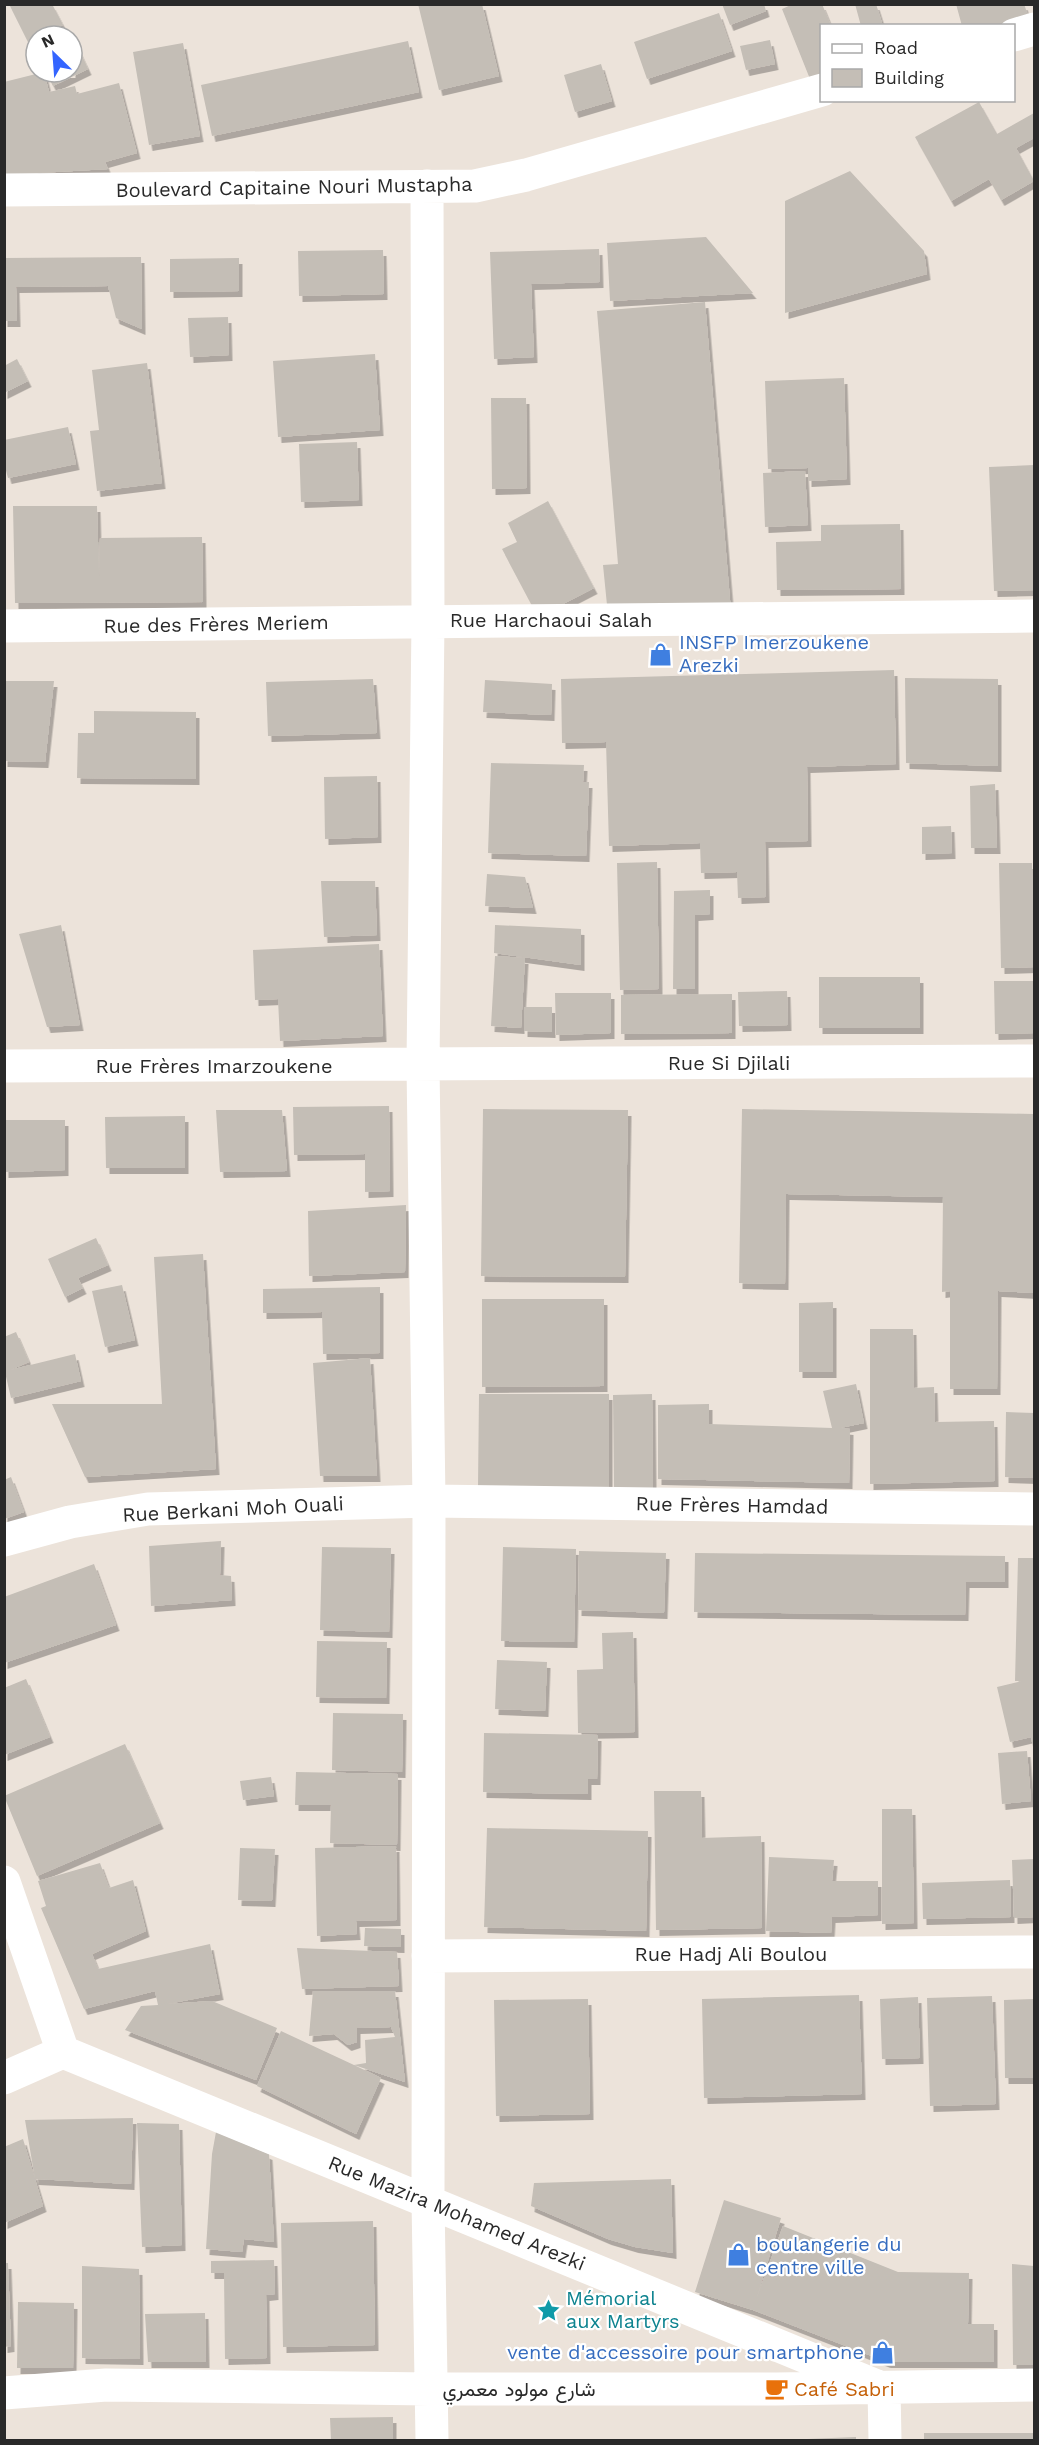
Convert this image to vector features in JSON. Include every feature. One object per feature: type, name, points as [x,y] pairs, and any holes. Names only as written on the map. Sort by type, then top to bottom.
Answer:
[{"type":"street","points":[[1015,35],[1035,29]]},
{"type":"street","name":"Boulevard Capitaine Nouri Mustapha","points":[[4,190],[475,186],[526,175],[820,91]]},
{"type":"street","points":[[427,186],[428,621],[423,1065],[429,1501],[428,2201],[432,2440]]},
{"type":"street","name":"Rue Harchaoui Salah","points":[[428,621],[1035,616]]},
{"type":"street","name":"Rue des Frères Meriem","points":[[4,626],[428,621]]},
{"type":"street","name":"Rue Si Djilali","points":[[423,1065],[1035,1061]]},
{"type":"street","name":"Rue Frères Imarzoukene","points":[[4,1066],[423,1065]]},
{"type":"street","name":"Rue Frères Hamdad","points":[[429,1501],[1035,1509]]},
{"type":"street","name":"Rue Berkani Moh Ouali","points":[[4,1540],[70,1522],[147,1509],[429,1501]]},
{"type":"street","points":[[4,1882],[63,2052],[4,2078]]},
{"type":"street","name":"Rue Hadj Ali Boulou","points":[[428,1956],[1035,1952]]},
{"type":"street","name":"Rue Mazira Mohamed Arezki","points":[[63,2052],[884,2389]]},
{"type":"street","name":"شارع مولود معمري","points":[[4,2393],[106,2385],[430,2389],[884,2389],[1035,2385]]},
{"type":"street","points":[[884,2389],[885,2440]]},
{"type":"building","points":[[9,4],[52,4],[62,24],[24,24],[24,34]]},
{"type":"building","points":[[418,4],[482,4],[499,76],[439,90]]},
{"type":"building","points":[[722,4],[764,4],[766,11],[730,25]]},
{"type":"building","points":[[793,4],[822,4],[830,24],[820,24],[820,81],[812,84],[782,9]]},
{"type":"building","points":[[855,4],[876,4],[882,24],[860,24]]},
{"type":"building","points":[[956,4],[1024,4],[1031,24],[1015,24],[961,24]]},
{"type":"building","points":[[719,13],[732,51],[647,79],[634,42]]},
{"type":"building","points":[[770,40],[775,64],[746,70],[740,46]]},
{"type":"building","points":[[408,41],[419,92],[212,136],[201,85]]},
{"type":"building","points":[[183,43],[200,136],[149,145],[133,52]]},
{"type":"building","points":[[601,64],[612,101],[575,112],[564,75]]},
{"type":"building","points":[[24,77],[24,84],[47,84],[49,92],[75,86],[77,94],[119,83],[137,153],[105,162],[108,169],[4,175],[4,82]]},
{"type":"building","points":[[979,102],[997,134],[1034,113],[1034,138],[1016,148],[1034,181],[1001,200],[989,179],[951,201],[915,137]]},
{"type":"building","points":[[850,171],[924,251],[927,274],[785,313],[785,201]]},
{"type":"building","points":[[706,237],[753,293],[610,301],[607,243]]},
{"type":"building","points":[[599,249],[600,282],[531,284],[534,357],[494,359],[490,252]]},
{"type":"building","points":[[383,250],[384,294],[299,296],[298,251]]},
{"type":"building","points":[[141,257],[142,329],[116,318],[108,286],[16,287],[17,321],[4,321],[4,258]]},
{"type":"building","points":[[239,258],[239,291],[170,292],[170,259]]},
{"type":"building","points":[[705,302],[731,612],[608,615],[603,565],[618,564],[597,311]]},
{"type":"building","points":[[228,317],[229,355],[190,357],[188,318]]},
{"type":"building","points":[[375,354],[380,430],[278,437],[273,361]]},
{"type":"building","points":[[17,359],[28,381],[4,393],[4,366]]},
{"type":"building","points":[[147,363],[162,483],[97,491],[90,431],[99,430],[92,370]]},
{"type":"building","points":[[844,378],[847,479],[808,481],[808,468],[768,469],[765,381]]},
{"type":"building","points":[[491,398],[526,398],[527,488],[492,489]]},
{"type":"building","points":[[68,427],[76,464],[8,478],[4,463],[4,440]]},
{"type":"building","points":[[357,442],[359,500],[301,502],[299,444]]},
{"type":"building","points":[[1034,465],[1034,590],[994,591],[989,467]]},
{"type":"building","points":[[805,471],[808,525],[765,527],[763,473]]},
{"type":"building","points":[[548,501],[594,588],[538,617],[502,549],[517,542],[508,523]]},
{"type":"building","points":[[13,506],[97,506],[99,576],[100,538],[202,537],[203,602],[15,603]]},
{"type":"building","points":[[900,524],[901,589],[777,590],[776,542],[821,541],[821,525]]},
{"type":"building","points":[[894,670],[896,764],[807,767],[808,841],[765,842],[766,897],[738,898],[737,872],[701,873],[700,843],[609,846],[606,742],[562,743],[561,679]]},
{"type":"building","points":[[905,678],[998,679],[998,766],[906,763]]},
{"type":"building","points":[[373,679],[377,733],[268,736],[266,682]]},
{"type":"building","points":[[485,680],[552,684],[551,715],[483,712]]},
{"type":"building","points":[[4,681],[54,681],[45,762],[4,761]]},
{"type":"building","points":[[94,711],[196,712],[196,779],[77,778],[78,733],[94,733]]},
{"type":"building","points":[[491,763],[584,765],[583,782],[589,782],[586,856],[488,853]]},
{"type":"building","points":[[377,776],[378,837],[325,839],[324,777]]},
{"type":"building","points":[[995,784],[997,848],[971,848],[970,786]]},
{"type":"building","points":[[951,826],[952,853],[922,854],[922,827]]},
{"type":"building","points":[[657,862],[659,989],[620,990],[617,863]]},
{"type":"building","points":[[999,863],[1032,863],[1034,967],[1001,968]]},
{"type":"building","points":[[487,874],[525,877],[533,908],[485,906]]},
{"type":"building","points":[[321,881],[375,881],[377,935],[324,937]]},
{"type":"building","points":[[710,890],[710,914],[695,915],[695,989],[673,989],[674,891]]},
{"type":"building","points":[[61,925],[80,1025],[47,1027],[19,934]]},
{"type":"building","points":[[495,925],[581,929],[581,965],[494,953]]},
{"type":"building","points":[[379,944],[383,1036],[280,1041],[278,999],[255,1000],[253,950]]},
{"type":"building","points":[[495,956],[525,958],[521,1028],[491,1026]]},
{"type":"building","points":[[819,977],[920,977],[920,1028],[819,1028]]},
{"type":"building","points":[[994,981],[1034,981],[1034,1033],[995,1034]]},
{"type":"building","points":[[787,991],[788,1025],[739,1026],[738,992]]},
{"type":"building","points":[[555,993],[611,993],[611,1033],[556,1035]]},
{"type":"building","points":[[732,994],[732,1033],[621,1034],[621,995]]},
{"type":"building","points":[[524,1007],[552,1007],[552,1032],[524,1031]]},
{"type":"building","points":[[389,1106],[390,1191],[365,1192],[365,1154],[294,1155],[293,1107]]},
{"type":"building","points":[[483,1109],[628,1110],[625,1277],[481,1276]]},
{"type":"building","points":[[742,1109],[1034,1114],[1034,1293],[998,1291],[997,1389],[950,1389],[950,1291],[942,1292],[943,1197],[786,1194],[785,1284],[739,1283]]},
{"type":"building","points":[[216,1110],[282,1110],[287,1171],[220,1172]]},
{"type":"building","points":[[185,1116],[185,1168],[106,1168],[105,1117]]},
{"type":"building","points":[[4,1120],[65,1120],[65,1170],[5,1172]]},
{"type":"building","points":[[406,1205],[405,1272],[309,1276],[308,1211]]},
{"type":"building","points":[[96,1238],[108,1265],[78,1278],[83,1288],[65,1297],[48,1259]]},
{"type":"building","points":[[203,1254],[216,1469],[85,1477],[52,1404],[162,1404],[154,1257]]},
{"type":"building","points":[[122,1285],[135,1340],[105,1347],[92,1291]]},
{"type":"building","points":[[380,1287],[380,1353],[323,1354],[322,1312],[263,1313],[263,1289]]},
{"type":"building","points":[[482,1299],[604,1299],[604,1386],[482,1387]]},
{"type":"building","points":[[833,1302],[833,1372],[799,1372],[799,1303]]},
{"type":"building","points":[[870,1329],[913,1329],[914,1388],[934,1387],[935,1422],[994,1421],[995,1481],[870,1484]]},
{"type":"building","points":[[16,1332],[29,1362],[10,1370],[75,1354],[81,1381],[11,1398],[4,1368],[4,1337]]},
{"type":"building","points":[[370,1358],[377,1476],[320,1476],[313,1363]]},
{"type":"building","points":[[856,1384],[864,1423],[840,1428],[850,1429],[849,1483],[658,1479],[658,1405],[709,1404],[709,1424],[832,1428],[823,1391]]},
{"type":"building","points":[[479,1394],[609,1394],[609,1487],[478,1487]]},
{"type":"building","points":[[652,1394],[653,1488],[614,1488],[613,1395]]},
{"type":"building","points":[[1006,1412],[1034,1413],[1034,1478],[1005,1477]]},
{"type":"building","points":[[11,1477],[24,1512],[4,1519],[4,1480]]},
{"type":"building","points":[[221,1541],[220,1575],[231,1576],[232,1600],[151,1606],[149,1546]]},
{"type":"building","points":[[322,1547],[391,1548],[389,1632],[320,1630]]},
{"type":"building","points":[[503,1547],[576,1549],[574,1642],[501,1641]]},
{"type":"building","points":[[579,1551],[666,1553],[664,1613],[578,1610]]},
{"type":"building","points":[[695,1553],[1005,1556],[1005,1582],[966,1582],[965,1615],[694,1612]]},
{"type":"building","points":[[1018,1558],[1034,1558],[1033,1747],[1031,1737],[1010,1742],[997,1687],[1022,1681],[1015,1681]]},
{"type":"building","points":[[94,1564],[116,1625],[4,1663],[4,1597]]},
{"type":"building","points":[[633,1632],[635,1732],[578,1733],[577,1670],[603,1669],[602,1633]]},
{"type":"building","points":[[317,1641],[387,1642],[386,1698],[316,1697]]},
{"type":"building","points":[[497,1660],[547,1662],[545,1711],[495,1709]]},
{"type":"building","points":[[26,1679],[50,1737],[4,1755],[4,1688]]},
{"type":"building","points":[[333,1713],[403,1714],[402,1772],[332,1770]]},
{"type":"building","points":[[484,1733],[598,1735],[597,1779],[588,1779],[588,1794],[483,1792]]},
{"type":"building","points":[[125,1744],[160,1823],[37,1876],[4,1796]]},
{"type":"building","points":[[1027,1751],[1031,1801],[1002,1804],[998,1753]]},
{"type":"building","points":[[296,1772],[398,1774],[397,1845],[330,1843],[331,1805],[295,1805]]},
{"type":"building","points":[[271,1777],[274,1796],[243,1800],[240,1781]]},
{"type":"building","points":[[654,1791],[701,1791],[702,1838],[761,1836],[762,1928],[656,1930]]},
{"type":"building","points":[[882,1809],[912,1809],[914,1923],[882,1924]]},
{"type":"building","points":[[487,1828],[648,1831],[646,1931],[484,1927]]},
{"type":"building","points":[[396,1846],[397,1920],[356,1921],[357,1934],[317,1936],[315,1848]]},
{"type":"building","points":[[240,1848],[275,1849],[272,1901],[238,1900]]},
{"type":"building","points":[[769,1857],[834,1860],[832,1881],[878,1881],[878,1915],[832,1917],[831,1933],[766,1931]]},
{"type":"building","points":[[1034,1859],[1034,1917],[1014,1918],[1012,1860]]},
{"type":"building","points":[[100,1863],[109,1888],[133,1880],[146,1931],[92,1954],[98,1969],[210,1944],[220,1994],[167,2004],[212,2001],[277,2028],[256,2080],[125,2030],[141,2006],[158,2005],[155,1991],[84,2009],[41,1908],[46,1906],[38,1881]]},
{"type":"building","points":[[1010,1880],[1011,1917],[923,1919],[922,1883]]},
{"type":"building","points":[[365,1928],[401,1929],[401,1947],[364,1946]]},
{"type":"building","points":[[297,1948],[397,1952],[399,1986],[302,1989]]},
{"type":"building","points":[[313,1991],[395,1991],[405,2082],[354,2065],[366,2063],[365,2040],[395,2037],[391,2027],[357,2028],[357,2042],[348,2045],[334,2034],[309,2036]]},
{"type":"building","points":[[859,1995],[862,2094],[704,2098],[702,1999]]},
{"type":"building","points":[[992,1996],[996,2104],[930,2106],[927,1998]]},
{"type":"building","points":[[918,1997],[920,2058],[882,2059],[880,1999]]},
{"type":"building","points":[[588,1999],[590,2114],[496,2116],[494,2000]]},
{"type":"building","points":[[1034,1999],[1034,2078],[1005,2078],[1004,2000]]},
{"type":"building","points":[[281,2031],[381,2078],[356,2134],[257,2086]]},
{"type":"building","points":[[133,2118],[131,2184],[35,2179],[25,2120]]},
{"type":"building","points":[[137,2123],[179,2124],[182,2245],[142,2247]]},
{"type":"building","points":[[216,2132],[269,2154],[274,2242],[244,2239],[242,2252],[206,2249],[212,2154]]},
{"type":"building","points":[[23,2139],[43,2206],[4,2223],[4,2147]]},
{"type":"building","points":[[671,2179],[673,2253],[635,2247],[608,2239],[531,2206],[534,2183]]},
{"type":"building","points":[[724,2200],[781,2218],[756,2300],[783,2226],[898,2272],[969,2273],[968,2324],[994,2324],[994,2362],[887,2362],[753,2310],[695,2292]]},
{"type":"building","points":[[373,2221],[375,2345],[283,2347],[281,2223]]},
{"type":"building","points":[[274,2260],[275,2294],[266,2295],[267,2358],[225,2359],[224,2273],[211,2273],[211,2261]]},
{"type":"building","points":[[4,2263],[8,2263],[11,2346],[4,2347]]},
{"type":"building","points":[[1012,2264],[1034,2266],[1034,2365],[1013,2365]]},
{"type":"building","points":[[82,2266],[139,2269],[140,2359],[82,2358]]},
{"type":"building","points":[[18,2302],[74,2303],[73,2368],[17,2368]]},
{"type":"building","points":[[205,2313],[206,2362],[148,2362],[145,2314]]},
{"type":"building","points":[[393,2417],[393,2440],[331,2440],[330,2418]]},
{"type":"building","points":[[924,2433],[1034,2433],[1034,2440],[924,2440]]},
{"type":"building","points":[[856,2437],[856,2440],[807,2440],[807,2439]]},
{"type":"place","name":"INSFP Imerzoukene Arezki","points":[[661,654]]},
{"type":"place","name":"boulangerie du centre ville","points":[[738,2255]]},
{"type":"place","name":"Mémorial aux Martyrs","points":[[548,2310]]},
{"type":"place","name":"vente d'accessoire pour smartphone","points":[[882,2352]]},
{"type":"place","name":"Café Sabri","points":[[776,2389]]}]
